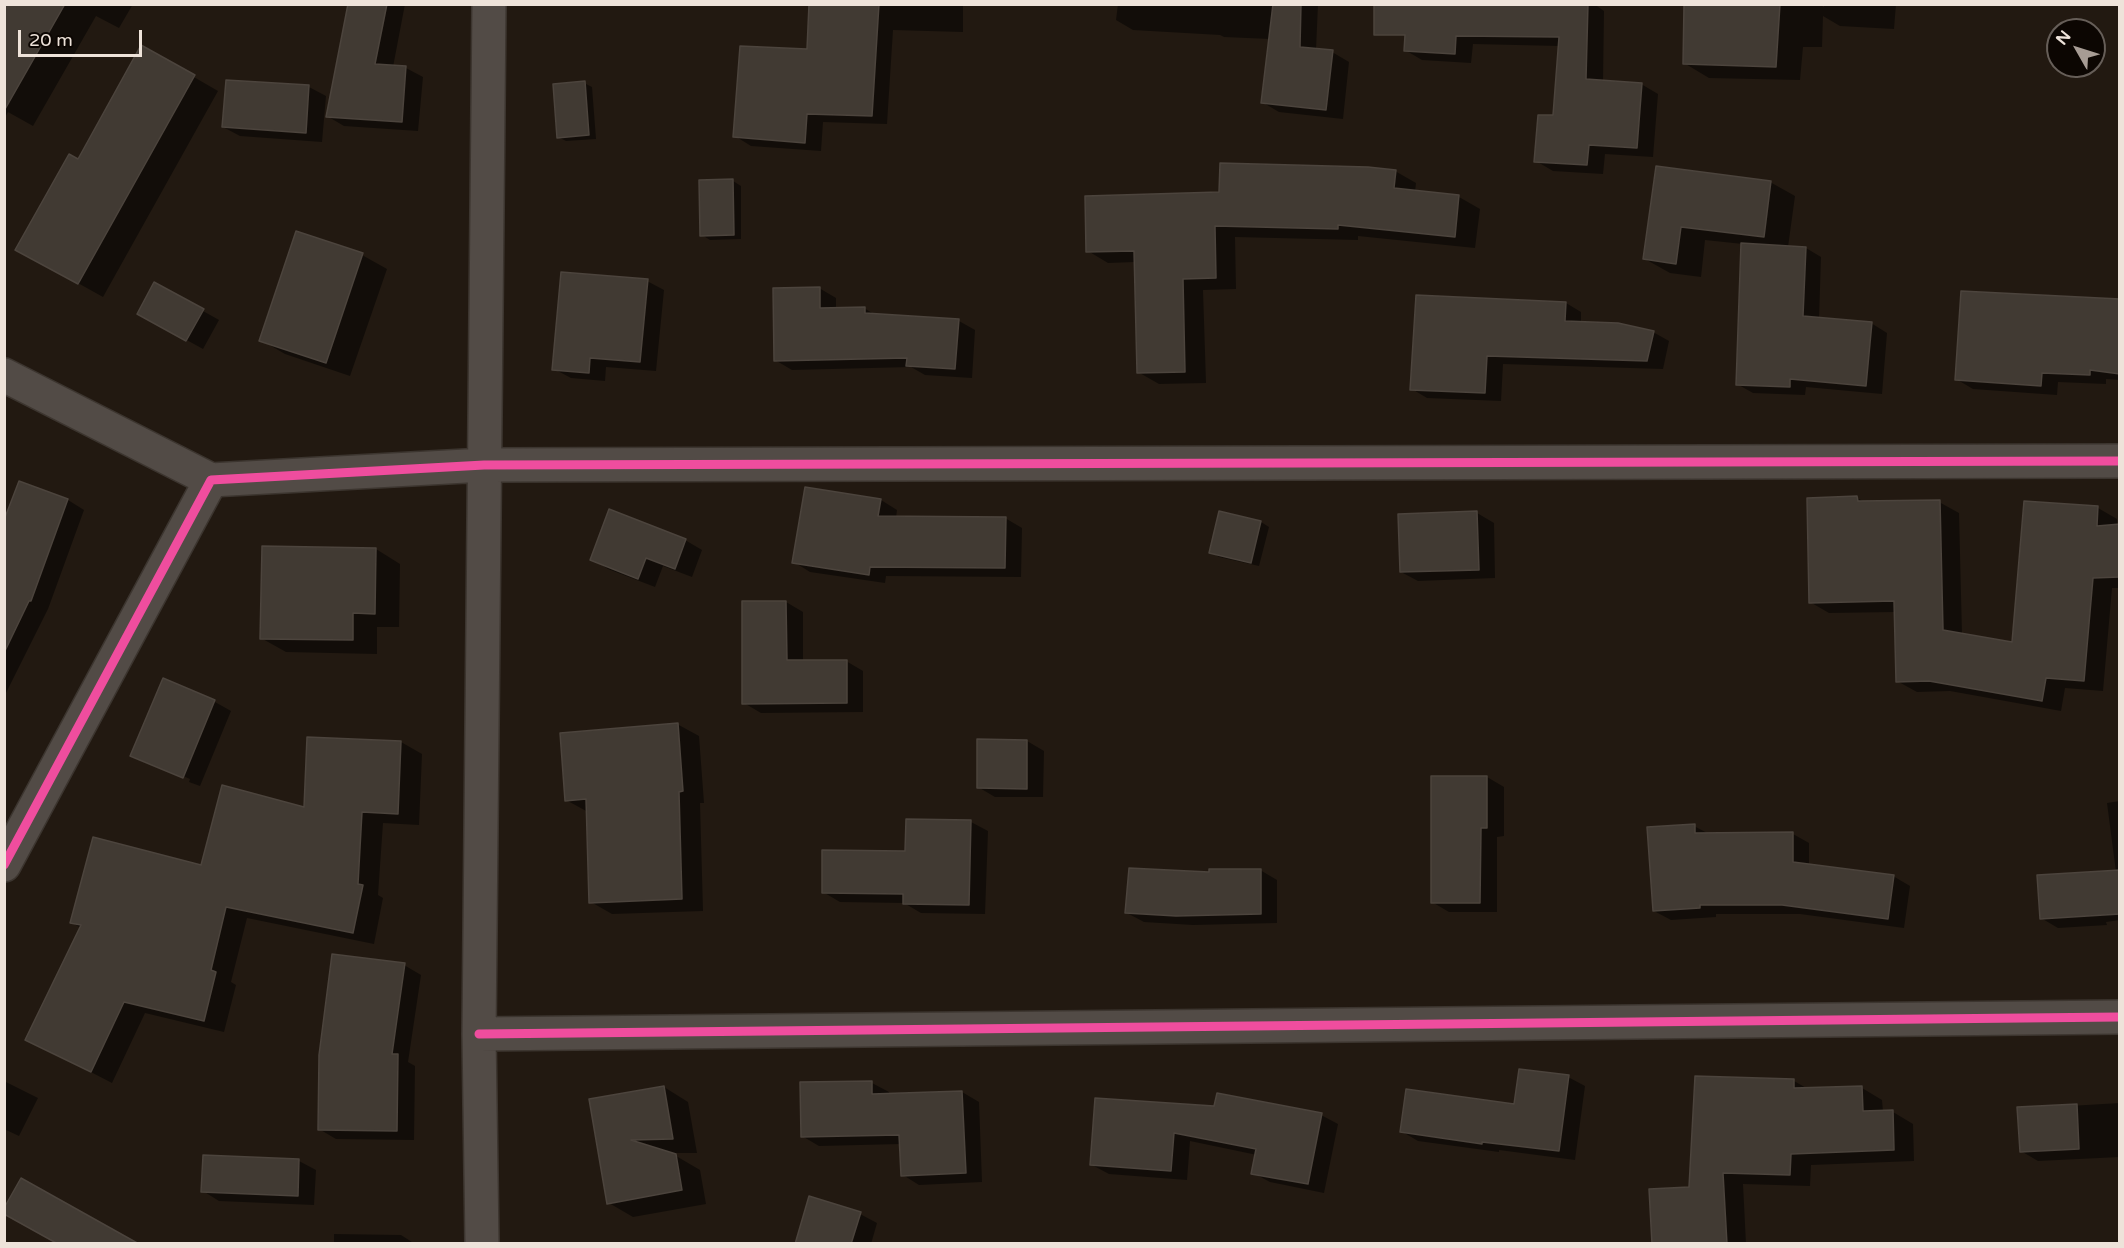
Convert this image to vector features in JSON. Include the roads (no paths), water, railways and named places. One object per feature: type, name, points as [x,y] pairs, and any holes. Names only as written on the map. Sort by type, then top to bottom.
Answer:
[{"type":"street","points":[[482,1244],[479,1034],[489,4]]},
{"type":"street","points":[[4,375],[211,480],[484,465],[2120,461]]},
{"type":"street","points":[[4,865],[211,480]]},
{"type":"street","points":[[479,1034],[2120,1017]]}]
